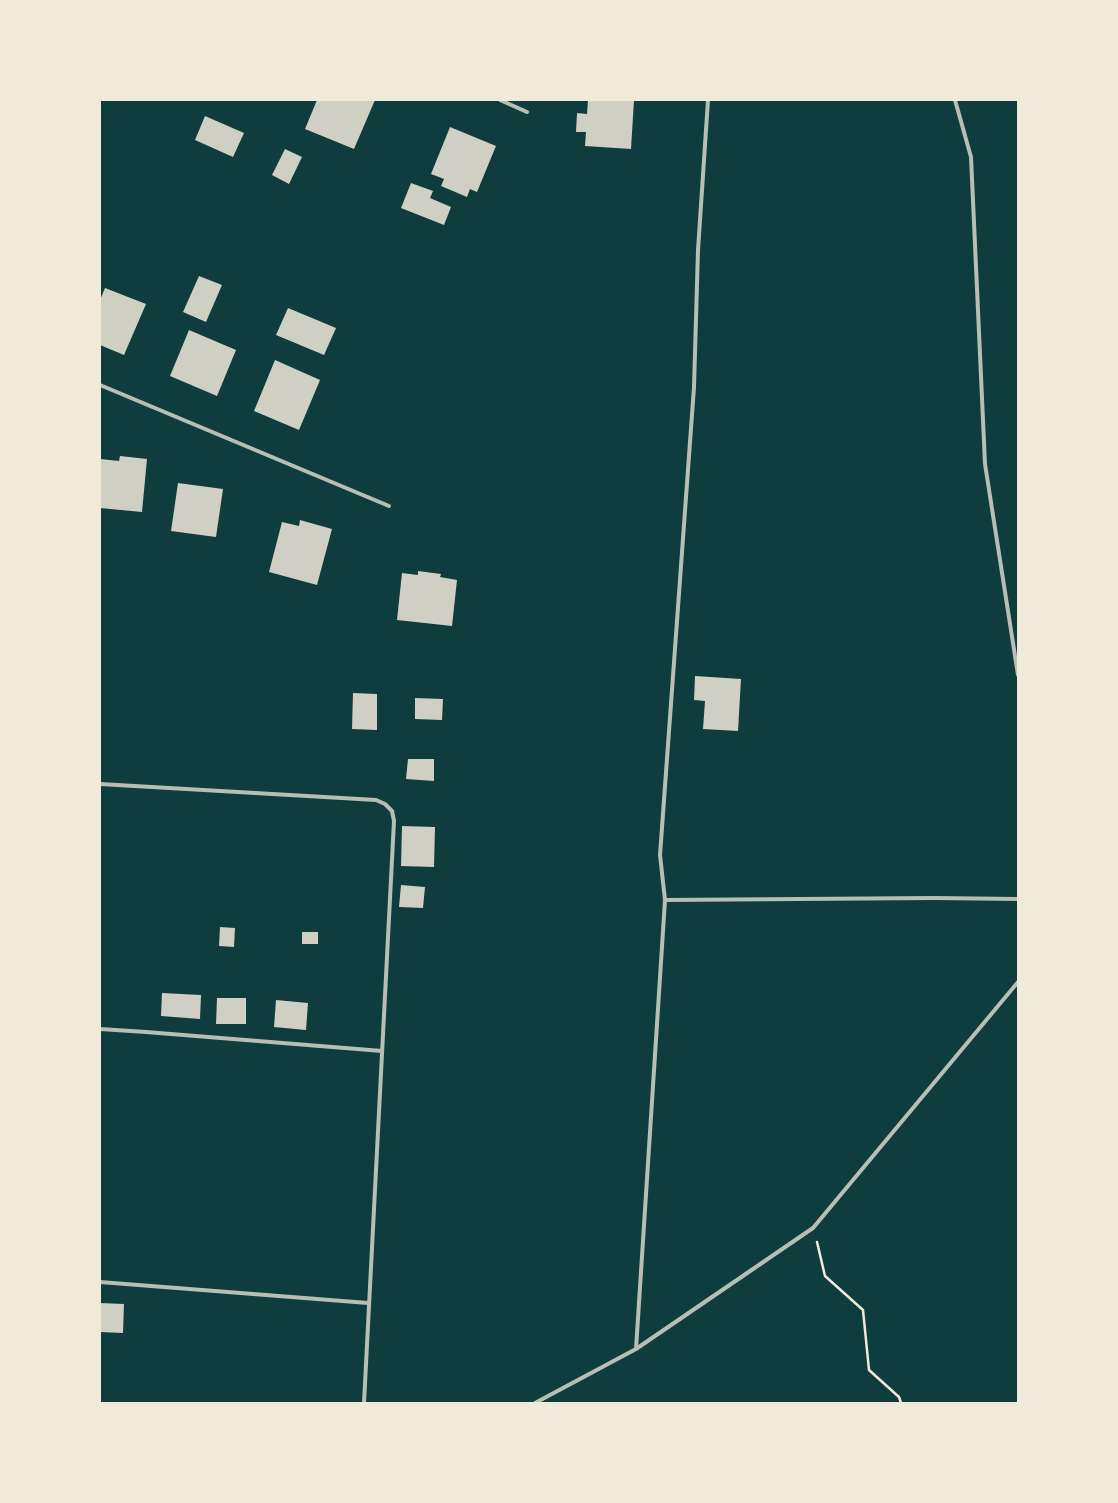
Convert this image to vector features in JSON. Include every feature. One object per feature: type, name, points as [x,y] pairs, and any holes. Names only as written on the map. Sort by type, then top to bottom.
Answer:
[{"type":"street","points":[[500,100],[527,112]]},
{"type":"street","points":[[636,1349],[665,900],[660,855],[694,388],[698,250],[708,100]]},
{"type":"street","points":[[955,100],[971,157],[985,464],[1018,674]]},
{"type":"street","points":[[100,385],[389,506]]},
{"type":"street","points":[[100,784],[376,800],[385,804],[392,811],[394,821],[364,1403]]},
{"type":"street","points":[[665,900],[934,898],[1018,899]]},
{"type":"street","points":[[535,1403],[636,1349],[813,1228],[1018,982]]},
{"type":"street","points":[[100,1030],[146,1032],[382,1051]]},
{"type":"street","points":[[100,1282],[368,1303]]},
{"type":"path","points":[[813,1228],[825,1276],[863,1310],[869,1370],[900,1397],[901,1403]]},
{"type":"building","points":[[317,100],[375,100],[354,149],[305,129]]},
{"type":"building","points":[[588,100],[634,100],[631,149],[585,146],[586,132],[576,132],[577,113],[587,114]]},
{"type":"building","points":[[205,116],[244,133],[233,157],[195,140]]},
{"type":"building","points":[[450,127],[496,146],[477,192],[470,189],[467,197],[441,186],[444,179],[431,174]]},
{"type":"building","points":[[285,149],[302,157],[289,184],[272,175]]},
{"type":"building","points":[[411,183],[433,191],[430,198],[451,207],[444,225],[401,208]]},
{"type":"building","points":[[199,276],[222,285],[206,322],[183,312]]},
{"type":"building","points":[[105,288],[146,304],[124,355],[100,345],[100,300]]},
{"type":"building","points":[[288,308],[336,328],[324,355],[276,335]]},
{"type":"building","points":[[189,330],[236,350],[217,396],[170,376]]},
{"type":"building","points":[[275,360],[320,380],[299,430],[254,411]]},
{"type":"building","points":[[120,456],[147,459],[142,512],[100,508],[100,459],[119,461]]},
{"type":"building","points":[[178,483],[223,489],[216,537],[171,531]]},
{"type":"building","points":[[300,520],[332,529],[317,585],[269,572],[282,522],[299,526]]},
{"type":"building","points":[[418,571],[441,574],[440,577],[457,580],[452,626],[397,620],[402,573],[418,575]]},
{"type":"building","points":[[695,676],[741,679],[738,731],[703,729],[705,701],[694,700]]},
{"type":"building","points":[[353,693],[377,694],[377,730],[352,729]]},
{"type":"building","points":[[415,698],[443,699],[442,720],[415,719]]},
{"type":"building","points":[[408,759],[434,759],[434,781],[406,779]]},
{"type":"building","points":[[402,826],[435,827],[434,867],[401,866]]},
{"type":"building","points":[[401,885],[425,887],[423,908],[399,907]]},
{"type":"building","points":[[220,927],[235,928],[234,947],[219,946]]},
{"type":"building","points":[[302,932],[318,932],[318,944],[302,944]]},
{"type":"building","points":[[162,993],[201,995],[200,1019],[161,1016]]},
{"type":"building","points":[[217,998],[246,998],[246,1024],[216,1024]]},
{"type":"building","points":[[276,1000],[308,1003],[306,1030],[274,1027]]},
{"type":"building","points":[[100,1303],[124,1304],[123,1333],[100,1332]]}]
